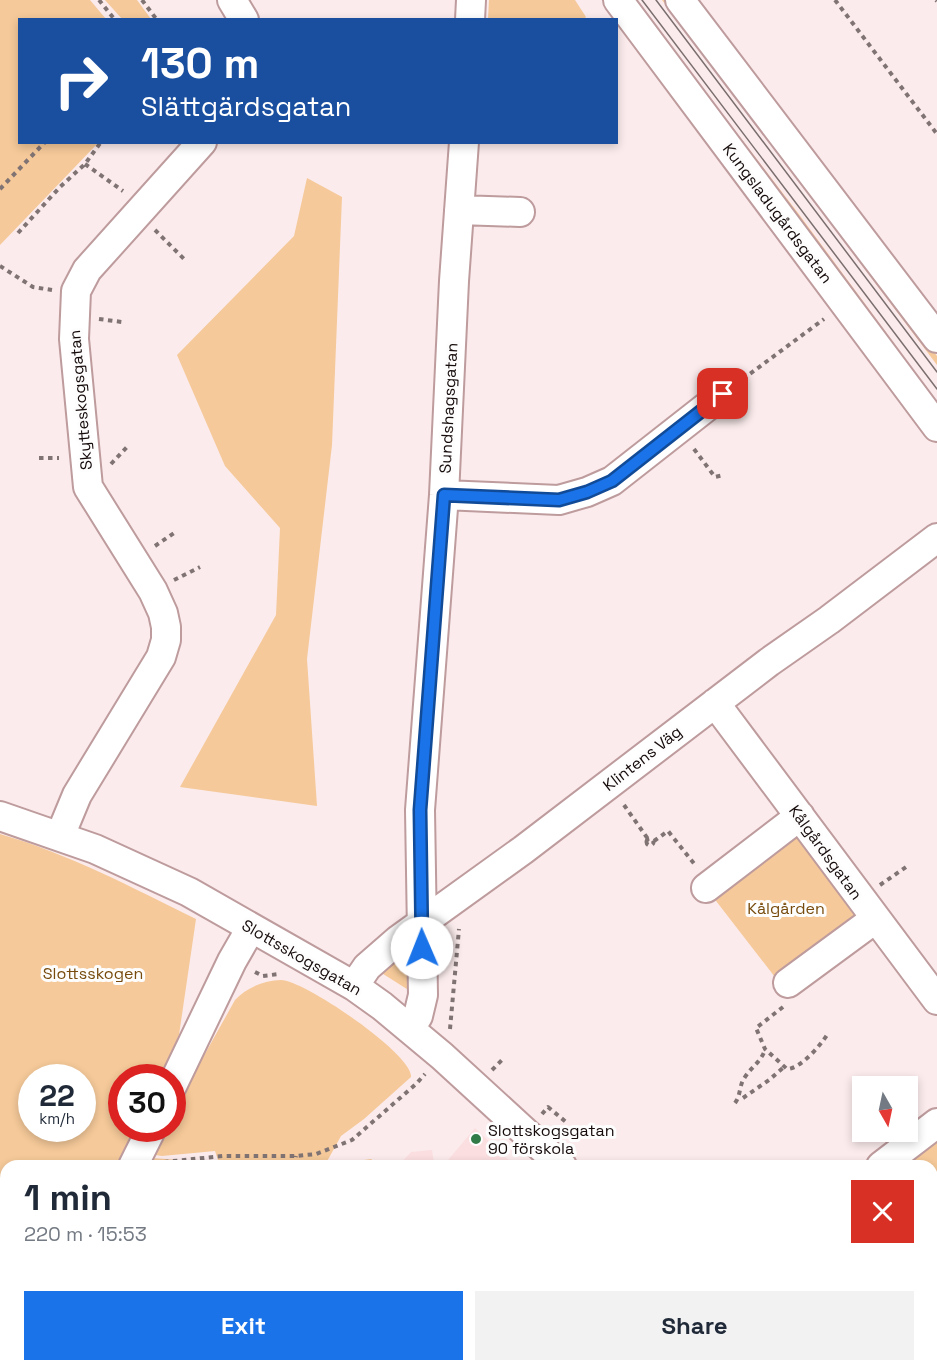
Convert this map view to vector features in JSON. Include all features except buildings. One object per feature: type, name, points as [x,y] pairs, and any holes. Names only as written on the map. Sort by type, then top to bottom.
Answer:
[{"type":"street","points":[[232,0],[243,18]]},
{"type":"street","points":[[470,18],[471,0]]},
{"type":"street","name":"Kungsladugårdsgatan","points":[[618,0],[937,427]]},
{"type":"street","points":[[680,0],[937,338]]},
{"type":"street","name":"Skytteskogsgatan","points":[[60,836],[77,795],[161,657],[166,640],[163,613],[153,591],[88,487],[74,339],[76,291],[87,270],[149,217],[201,144]]},
{"type":"street","name":"Sundshagsgatan","points":[[410,1029],[418,1016],[423,995],[420,810],[444,495],[464,144]]},
{"type":"street","points":[[459,210],[519,212]]},
{"type":"street","points":[[444,495],[559,500],[587,492],[612,481],[723,394]]},
{"type":"street","name":"Klintens Väg","points":[[354,986],[367,967],[398,940],[769,662],[829,620],[937,537]]},
{"type":"street","name":"Kålgårdsgatan","points":[[715,703],[937,1000]]},
{"type":"street","name":"Slottsskogsgatan","points":[[0,816],[95,849],[189,892],[354,986],[410,1029],[552,1160]]},
{"type":"street","points":[[709,886],[800,816]]},
{"type":"street","points":[[789,993],[868,909]]},
{"type":"street","points":[[183,1064],[232,961],[251,928]]},
{"type":"street","points":[[889,1160],[937,1123]]},
{"type":"street","points":[[135,1160],[145,1142]]},
{"type":"path","points":[[99,0],[113,18]]},
{"type":"path","points":[[142,0],[156,18]]},
{"type":"path","points":[[835,0],[937,134]]},
{"type":"path","points":[[0,189],[43,144]]},
{"type":"path","points":[[18,233],[60,187],[85,164],[100,144]]},
{"type":"path","points":[[85,164],[149,217],[184,259]]},
{"type":"path","points":[[0,266],[33,287],[76,291]]},
{"type":"path","points":[[723,394],[832,313]]},
{"type":"path","points":[[94,318],[122,322]]},
{"type":"path","points":[[679,429],[715,477],[724,475]]},
{"type":"path","points":[[608,784],[648,839],[654,841],[668,831],[709,886]]},
{"type":"path","points":[[868,909],[909,865]]},
{"type":"path","points":[[451,1034],[460,916],[464,910],[454,900]]},
{"type":"path","points":[[232,961],[263,976],[282,973]]},
{"type":"path","points":[[789,993],[756,1028],[765,1050],[787,1069],[793,1069],[819,1047],[827,1035]]},
{"type":"path","points":[[735,1103],[741,1093],[743,1079],[759,1063],[765,1050]]},
{"type":"path","points":[[490,1072],[502,1060]]},
{"type":"path","points":[[743,1098],[770,1080],[784,1066]]},
{"type":"path","points":[[419,1067],[430,1078]]},
{"type":"path","points":[[175,1160],[223,1156],[316,1154],[352,1140],[416,1084]]},
{"type":"path","points":[[538,1118],[548,1107],[566,1122]]},
{"type":"path","points":[[295,1160],[296,1156]]},
{"type":"shaded area","name":"Slottskogsgatan 90 förskola","points":[[475,1128],[509,1160],[448,1160]]},
{"type":"shaded area","name":"Slottskogsgatan 90 förskola","points":[[432,1150],[434,1160],[404,1160],[411,1152]]},
{"type":"green space","points":[[0,0],[90,0],[105,18],[18,18],[18,144],[97,144],[0,245]]},
{"type":"green space","points":[[105,0],[137,0],[150,18],[121,18]]},
{"type":"green space","points":[[489,0],[575,0],[586,17],[585,18],[488,18]]},
{"type":"green space","points":[[635,0],[798,213],[902,354],[895,359]]},
{"type":"green space","points":[[662,0],[668,0],[937,356],[937,365]]},
{"type":"green space","points":[[307,178],[342,197],[332,445],[307,659],[317,806],[180,787],[276,615],[280,528],[225,466],[177,355],[294,236]]},
{"type":"green space","name":"Slottsskogen","points":[[0,834],[75,861],[196,919],[179,1035],[166,1064],[108,1064],[108,1142],[131,1142],[125,1156],[179,1160],[0,1160]]},
{"type":"green space","name":"Kålgården","points":[[795,834],[860,919],[778,981],[713,897]]},
{"type":"green space","points":[[408,949],[410,991],[380,972]]},
{"type":"green space","points":[[281,980],[311,992],[356,1020],[395,1053],[407,1067],[411,1077],[364,1119],[341,1136],[328,1160],[218,1160],[215,1151],[155,1155],[160,1142],[186,1142],[186,1091],[235,1000],[256,985]]},
{"type":"green space","points":[[937,1134],[937,1160],[904,1160]]},
{"type":"tram line","points":[[642,0],[937,389]]},
{"type":"tram line","points":[[656,0],[937,372]]},
{"type":"place","name":"Slottskogsgatan 90 förskola","points":[[476,1139]]},
{"type":"route","points":[[422,948],[420,810],[444,495],[559,500],[587,492],[612,481],[723,394]]}]
